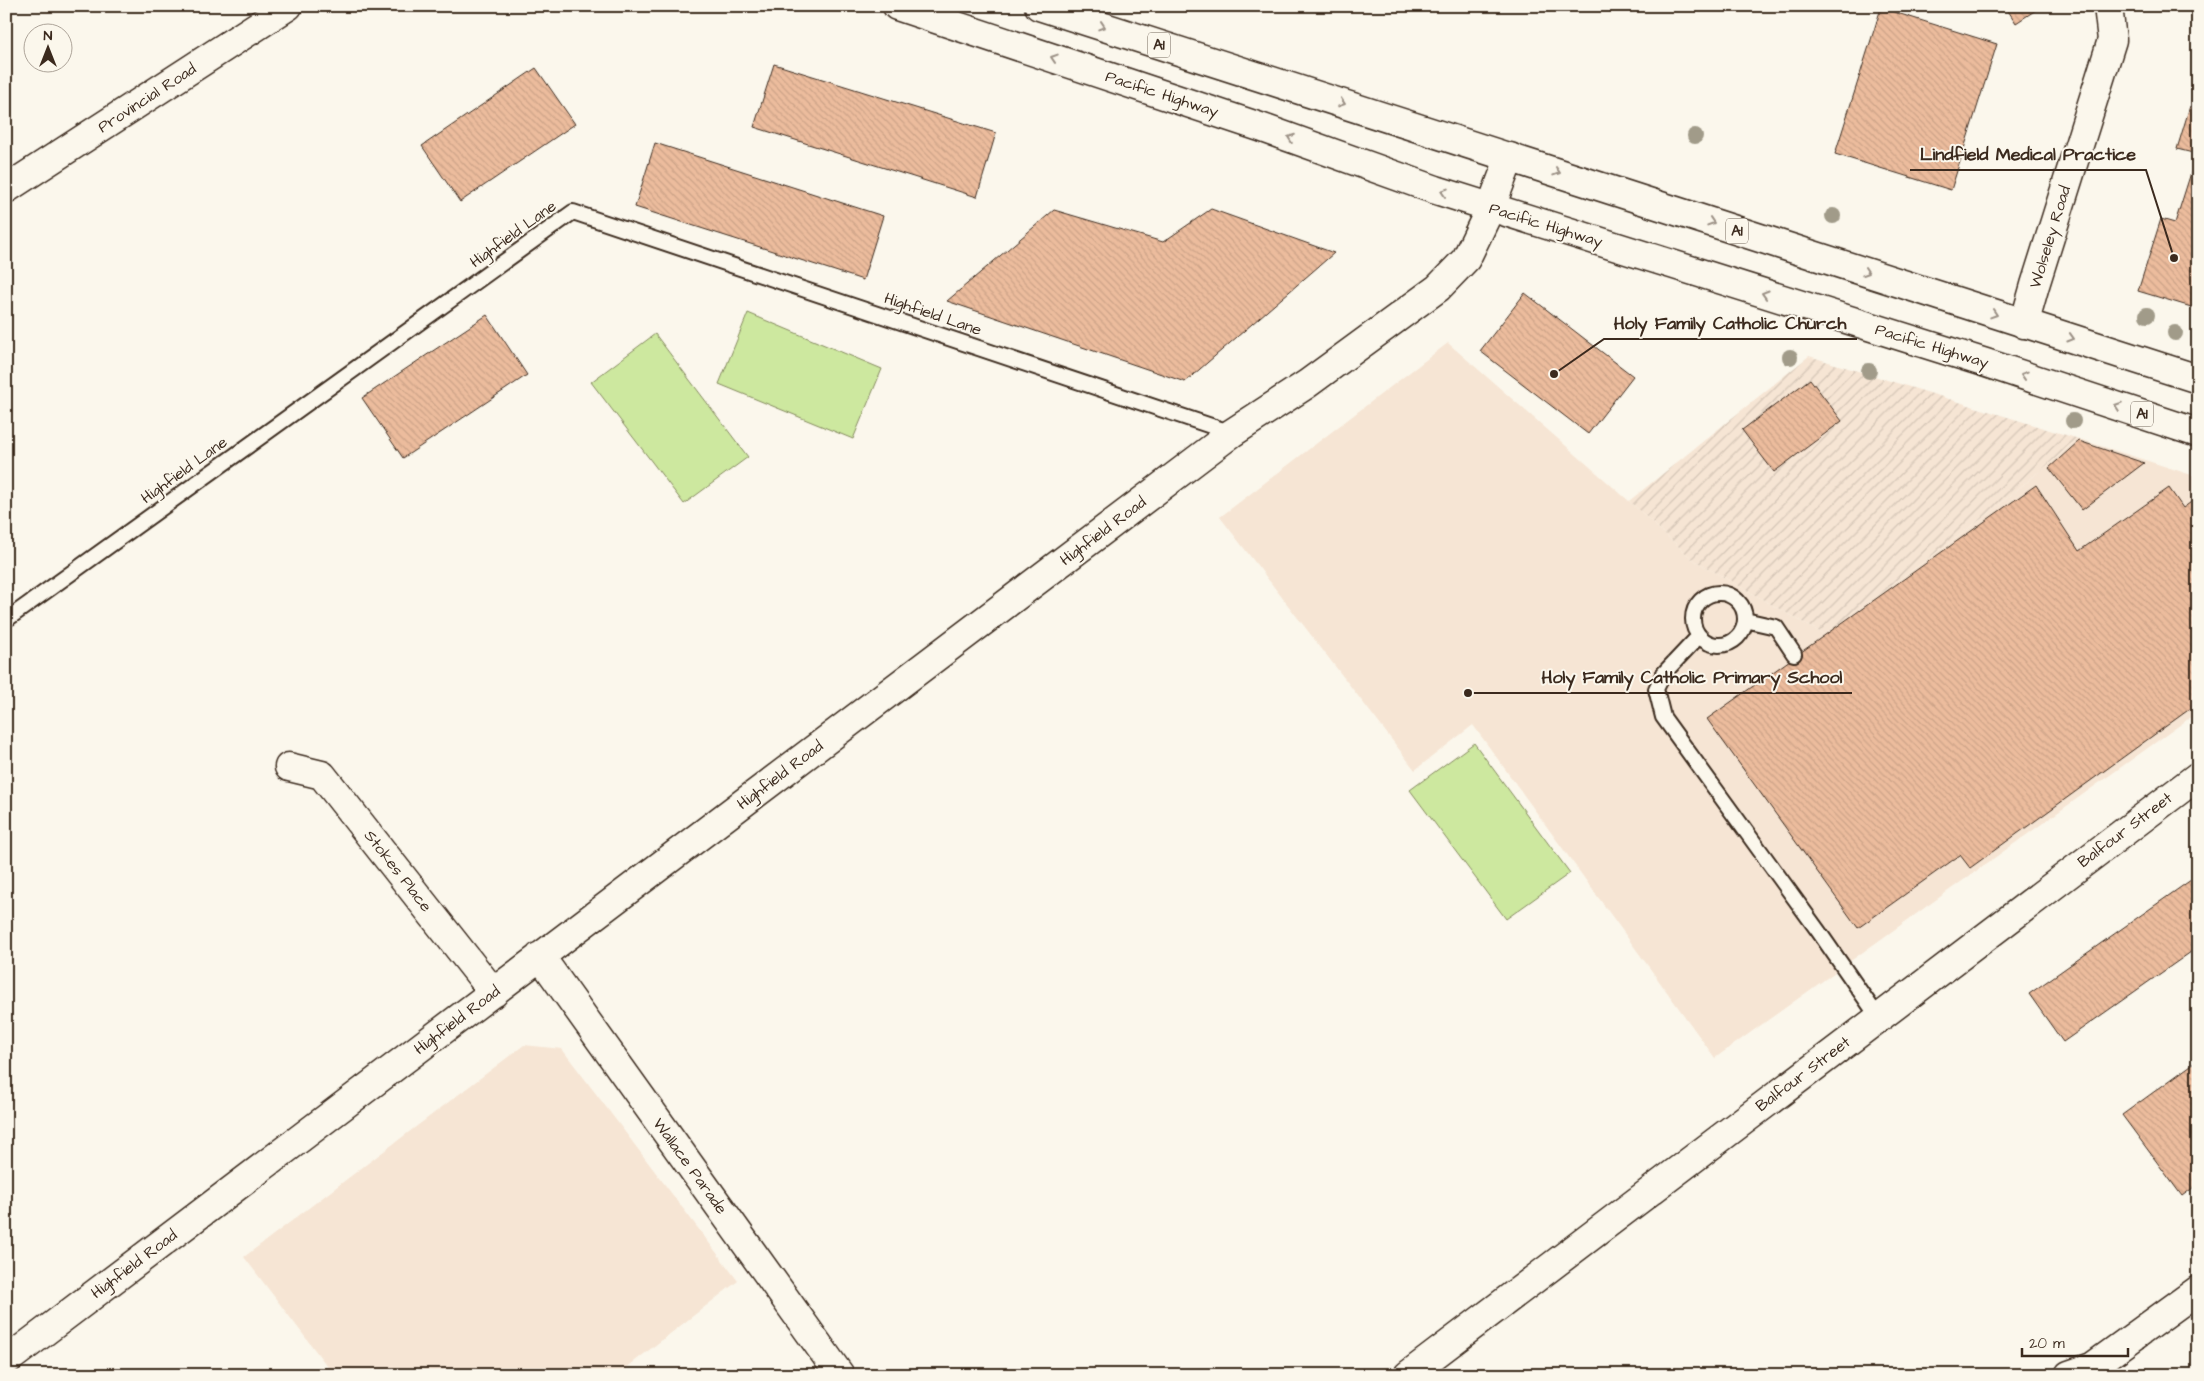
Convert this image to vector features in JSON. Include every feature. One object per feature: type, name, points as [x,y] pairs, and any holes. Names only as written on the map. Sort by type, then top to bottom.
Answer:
[{"type":"main road","name":"Provincial Road","points":[[6,189],[288,6]]},
{"type":"main road","name":"Pacific Highway","points":[[897,6],[1251,124],[1490,208],[1986,363],[2198,433]]},
{"type":"main road","name":"A1","points":[[1039,6],[2198,379]]},
{"type":"main road","name":"Wolseley Road","points":[[2024,324],[2112,40],[2108,6]]},
{"type":"main road","name":"Highfield Road","points":[[6,1361],[1232,433],[1307,384],[1438,288],[1466,259],[1490,208],[1510,157]]},
{"type":"main road","name":"Stokes Place","points":[[289,767],[322,775],[494,993]]},
{"type":"main road","name":"Balfour Street","points":[[1408,1375],[2198,776]]},
{"type":"main road","name":"Wallace Parade","points":[[540,956],[840,1375]]},
{"type":"main road","points":[[2069,1375],[2092,1367],[2198,1290]]},
{"type":"lane","name":"Highfield Lane","points":[[6,620],[573,212],[1232,433]]},
{"type":"lane","points":[[1718,592],[1730,595],[1739,601],[1745,612],[1741,634],[1732,642],[1720,645],[1709,643],[1700,636],[1694,626],[1693,614],[1698,603],[1707,596],[1718,592]]},
{"type":"lane","points":[[1745,620],[1776,627],[1794,654]]},
{"type":"lane","points":[[1700,636],[1664,673],[1656,689],[1663,717],[1820,932],[1878,1017]]},
{"type":"shaded area","points":[[1448,343],[1629,501],[1692,559],[1825,635],[1984,517],[2079,439],[2198,477],[2198,712],[1715,1058],[1473,725],[1415,770],[1220,517]]},
{"type":"shaded area","points":[[1809,356],[2079,439],[1984,517],[1825,635],[1692,559],[1629,501]]},
{"type":"shaded area","points":[[524,1045],[562,1049],[738,1281],[617,1375],[334,1375],[244,1257]]},
{"type":"green space","points":[[748,313],[882,369],[853,439],[719,384]]},
{"type":"green space","points":[[655,334],[748,457],[684,504],[591,382]]},
{"type":"green space","points":[[1474,743],[1570,873],[1506,919],[1410,790]]},
{"type":"building","points":[[1993,6],[2003,6],[1996,11]]},
{"type":"building","points":[[2005,6],[2038,6],[2039,8],[2016,23]]},
{"type":"building","points":[[1881,8],[1997,44],[1951,190],[1835,154]]},
{"type":"building","points":[[774,64],[996,133],[977,197],[754,127]]},
{"type":"building","points":[[536,68],[575,124],[460,202],[422,146]]},
{"type":"building","points":[[2190,106],[2198,108],[2198,309],[2138,291],[2161,219],[2175,223],[2197,154],[2177,149]]},
{"type":"building","points":[[655,143],[883,216],[863,280],[635,207]]},
{"type":"building","points":[[1211,209],[1334,253],[1185,382],[947,301],[1054,210],[1163,242]]},
{"type":"building","points":[[1525,293],[1633,376],[1588,434],[1480,351]]},
{"type":"building","points":[[487,315],[527,375],[403,458],[362,398]]},
{"type":"building","points":[[1810,379],[1842,421],[1774,472],[1742,430]]},
{"type":"building","points":[[2079,441],[2144,463],[2082,510],[2049,468]]},
{"type":"building","points":[[2036,485],[2079,551],[2169,488],[2183,508],[2198,497],[2198,703],[1970,868],[1960,855],[1858,928],[1707,719]]},
{"type":"building","points":[[2198,875],[2198,947],[2063,1042],[2029,994]]},
{"type":"building","points":[[2198,1060],[2198,1184],[2182,1196],[2122,1115]]},
{"type":"place","name":"Lindfield Medical Practice","points":[[2174,258]]},
{"type":"place","name":"Holy Family Catholic Church","points":[[1554,374]]},
{"type":"place","name":"Holy Family Catholic Primary School","points":[[1468,693]]}]
